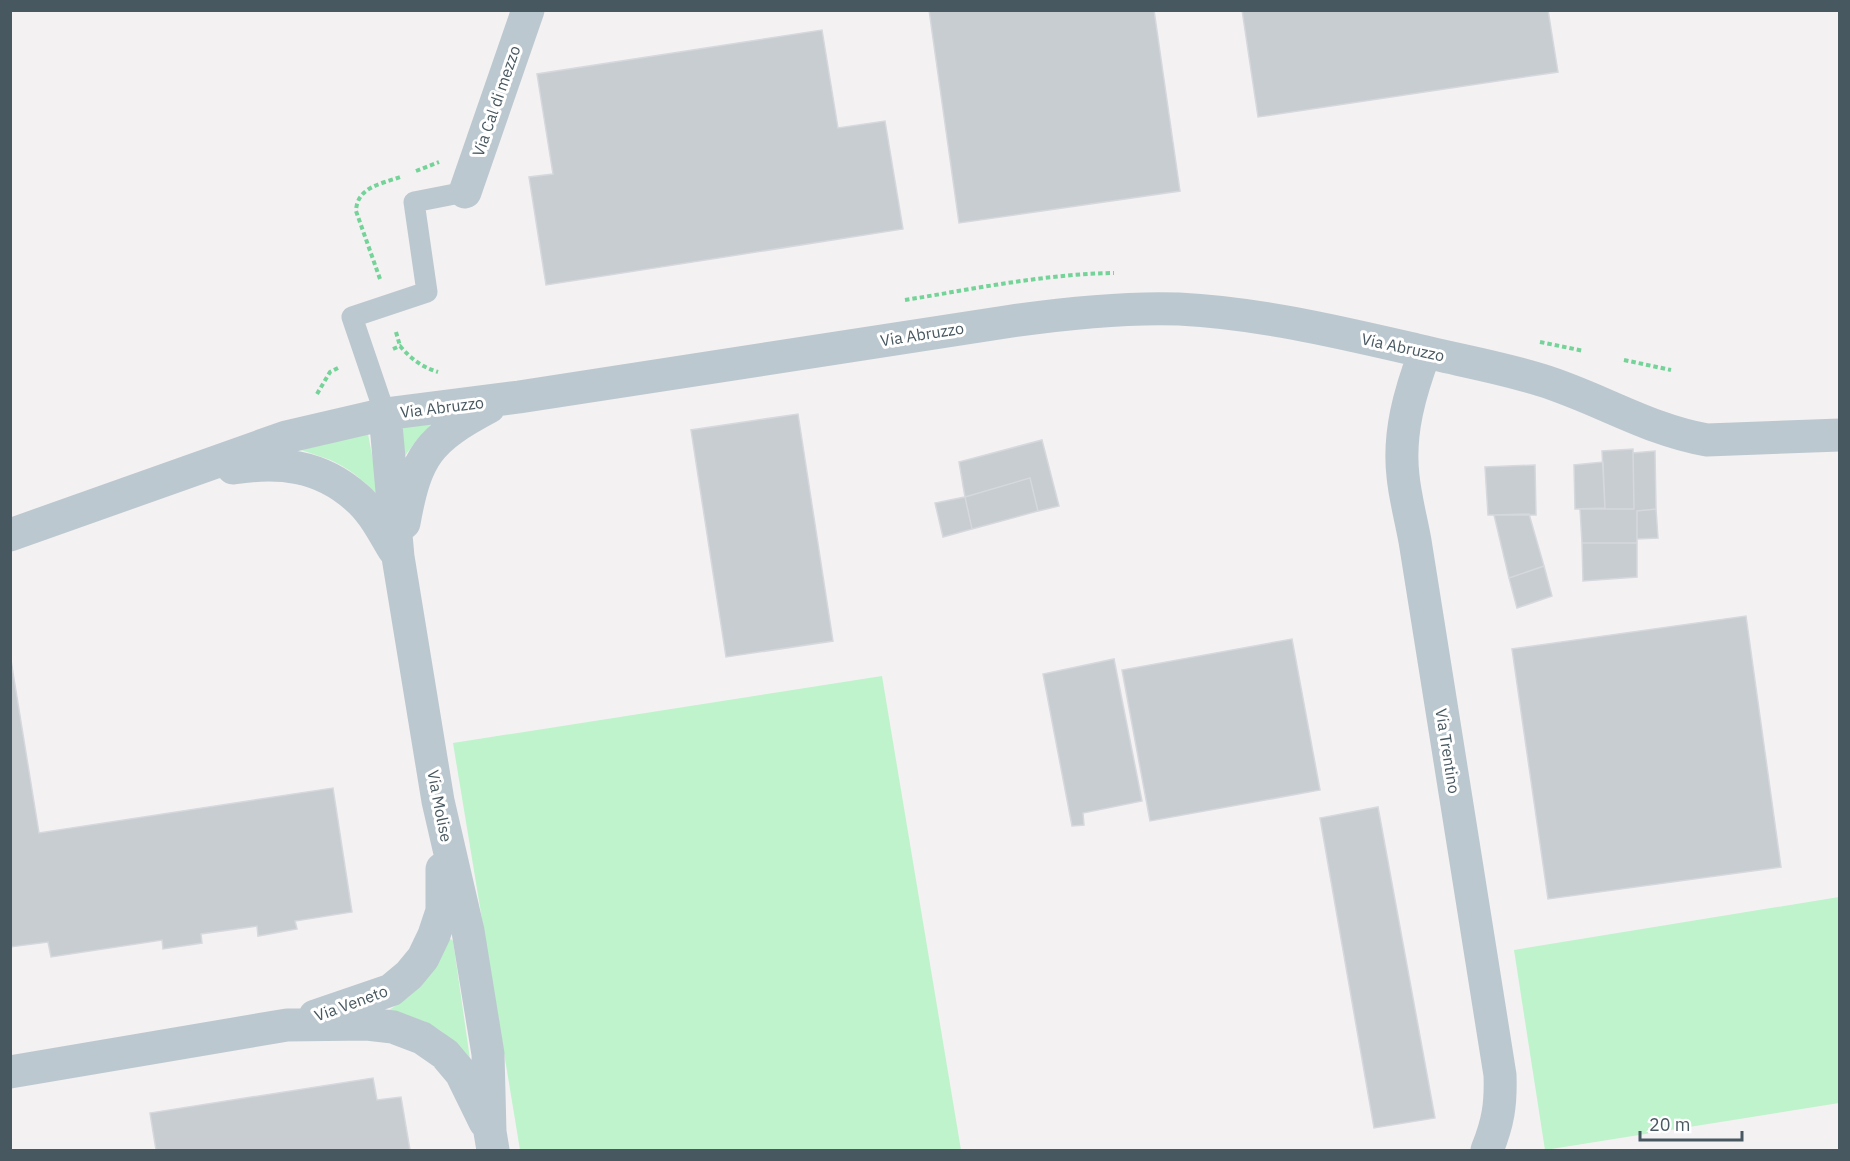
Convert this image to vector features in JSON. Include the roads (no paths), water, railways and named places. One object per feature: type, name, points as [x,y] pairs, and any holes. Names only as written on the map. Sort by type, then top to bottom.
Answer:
[{"type":"street","name":"Via Cal di mezzo","points":[[465,192],[528,10]]},
{"type":"street","name":"Via Abruzzo","points":[[10,535],[286,437],[385,414],[502,400],[1065,313],[1119,309],[1179,309],[1255,317],[1425,352],[1542,380],[1665,430],[1707,441],[1839,435]]},
{"type":"street","name":"Via Trentino","points":[[1425,352],[1409,400],[1403,433],[1403,477],[1500,1075],[1501,1102],[1497,1126],[1487,1150]]},
{"type":"street","name":"Via Molise","points":[[398,557],[410,491],[416,472],[427,453],[452,427],[502,400]]},
{"type":"street","name":"Via Molise","points":[[385,414],[398,557],[438,801],[468,931],[488,1054],[492,1141]]},
{"type":"street","name":"Via Molise","points":[[177,476],[251,465],[285,464],[310,470],[335,482],[357,497],[374,517],[398,557]]},
{"type":"street","name":"Via Veneto","points":[[287,1025],[391,990],[409,975],[423,958],[434,936],[442,911],[443,884],[438,801]]},
{"type":"street","name":"Via Veneto","points":[[10,1072],[287,1025],[367,1024],[393,1027],[422,1038],[445,1054],[461,1073],[492,1141]]},
{"type":"lane","points":[[385,414],[352,317],[427,292],[414,202],[465,192]]}]
